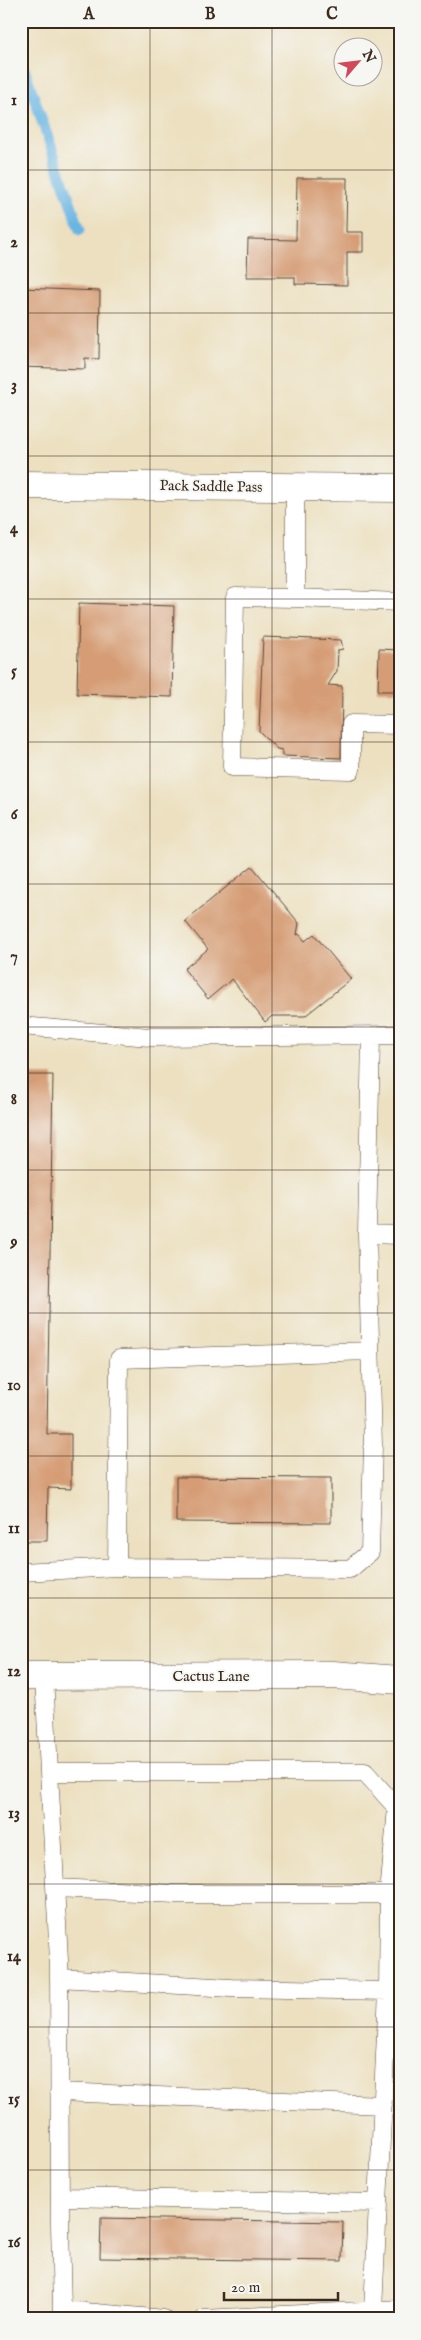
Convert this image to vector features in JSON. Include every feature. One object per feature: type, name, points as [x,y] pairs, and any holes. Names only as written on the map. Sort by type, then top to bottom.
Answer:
[{"type":"street","name":"Pack Saddle Pass","points":[[21,485],[400,488]]},
{"type":"street","name":"Cactus Lane","points":[[33,1676],[333,1675],[400,1680]]},
{"type":"lane","points":[[295,488],[295,598]]},
{"type":"lane","points":[[400,602],[235,597],[232,767],[351,770],[351,724],[400,725]]},
{"type":"lane","points":[[21,1026],[150,1037],[400,1035]]},
{"type":"lane","points":[[21,1572],[117,1567],[350,1569],[370,1552],[373,1445],[367,1234],[371,1036]]},
{"type":"lane","points":[[367,1234],[400,1235]]},
{"type":"lane","points":[[117,1567],[119,1358],[370,1351]]},
{"type":"lane","points":[[33,1676],[50,1772],[56,1888],[59,1978],[62,2310],[164,2319]]},
{"type":"lane","points":[[50,1772],[365,1772],[392,1791],[397,1808],[389,1894],[388,1991],[373,2310]]},
{"type":"lane","points":[[56,1888],[176,1894],[389,1894]]},
{"type":"lane","points":[[59,1978],[231,1988],[388,1991]]},
{"type":"lane","points":[[59,2092],[383,2105]]},
{"type":"lane","points":[[60,2197],[378,2203]]},
{"type":"lane","points":[[204,2319],[400,2309]]},
{"type":"building","points":[[297,178],[347,178],[346,232],[363,232],[363,252],[347,252],[347,285],[295,284],[295,277],[247,277],[248,239],[296,240]]},
{"type":"building","points":[[21,288],[100,291],[99,359],[85,358],[85,369],[21,367]]},
{"type":"building","points":[[79,603],[174,606],[172,697],[77,694]]},
{"type":"building","points":[[263,637],[341,640],[343,649],[338,650],[337,671],[328,685],[342,686],[341,758],[282,756],[282,750],[277,749],[259,731]]},
{"type":"building","points":[[379,649],[400,650],[400,691],[378,691]]},
{"type":"building","points":[[252,866],[299,923],[297,935],[299,934],[305,941],[314,934],[351,979],[305,1016],[272,1016],[265,1022],[232,979],[208,999],[184,969],[208,949],[185,921]]},
{"type":"building","points":[[21,1075],[53,1075],[47,1434],[71,1434],[71,1489],[48,1488],[47,1541],[21,1541]]},
{"type":"building","points":[[176,1477],[331,1478],[331,1523],[176,1522]]},
{"type":"building","points":[[101,2218],[343,2222],[342,2261],[100,2258]]},
{"type":"waterway","points":[[21,60],[80,230]]}]
